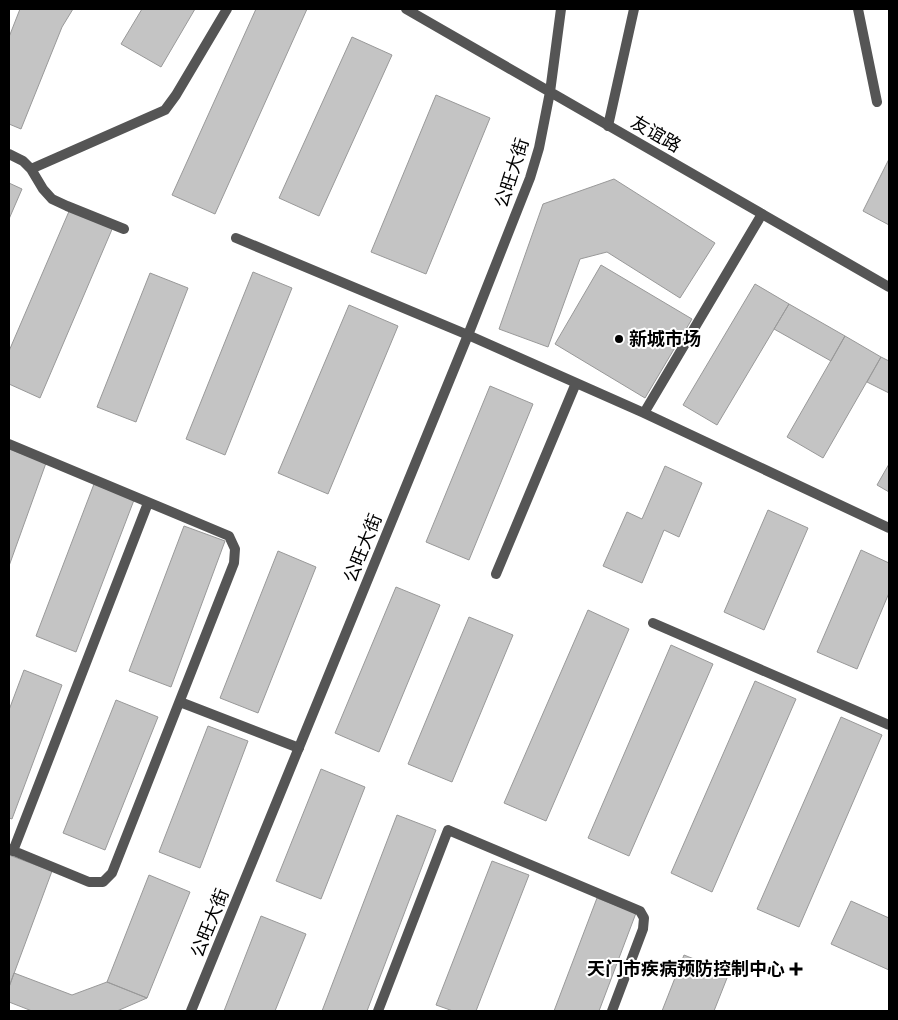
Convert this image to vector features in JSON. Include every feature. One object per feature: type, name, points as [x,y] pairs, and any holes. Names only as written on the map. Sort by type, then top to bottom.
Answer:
[{"type":"street","points":[[31,169],[165,110],[176,95],[226,9]]},
{"type":"street","name":"友谊路","points":[[406,9],[889,287]]},
{"type":"street","name":"公旺大街","points":[[191,1011],[468,335],[530,178],[539,148],[550,92],[561,9]]},
{"type":"street","points":[[608,126],[634,9]]},
{"type":"street","points":[[858,9],[877,102]]},
{"type":"street","points":[[9,154],[23,161],[31,169],[43,189],[52,199],[124,229]]},
{"type":"street","points":[[644,413],[762,214]]},
{"type":"street","points":[[236,238],[468,335],[644,413],[889,528]]},
{"type":"street","points":[[496,574],[576,383]]},
{"type":"street","points":[[9,444],[229,536],[235,549],[234,563],[112,873],[103,882],[89,882],[11,850],[148,503]]},
{"type":"street","points":[[653,622],[889,725]]},
{"type":"street","points":[[180,702],[299,748]]},
{"type":"street","points":[[378,1011],[448,830],[640,911],[644,918],[643,929],[612,1011]]},
{"type":"building","points":[[20,9],[73,9],[62,27],[21,129],[9,124],[9,37]]},
{"type":"building","points":[[142,9],[195,9],[161,67],[121,44]]},
{"type":"building","points":[[256,9],[307,9],[215,214],[172,195]]},
{"type":"building","points":[[352,37],[392,55],[319,216],[279,198]]},
{"type":"building","points":[[436,95],[490,118],[426,274],[371,252]]},
{"type":"building","points":[[889,159],[889,225],[863,211]]},
{"type":"building","points":[[614,179],[715,243],[680,298],[607,252],[580,259],[548,347],[499,329],[543,204]]},
{"type":"building","points":[[9,183],[22,189],[9,219]]},
{"type":"building","points":[[70,209],[113,227],[40,398],[9,384],[9,351]]},
{"type":"building","name":"新城市场","points":[[601,265],[692,319],[645,398],[555,344]]},
{"type":"building","points":[[253,272],[292,288],[225,455],[186,439]]},
{"type":"building","points":[[150,273],[188,288],[136,422],[97,407]]},
{"type":"building","points":[[755,284],[789,304],[717,425],[683,405]]},
{"type":"building","points":[[789,304],[845,336],[831,361],[774,329]]},
{"type":"building","points":[[349,305],[398,326],[328,494],[278,473]]},
{"type":"building","points":[[845,336],[881,357],[823,458],[787,437]]},
{"type":"building","points":[[881,357],[889,361],[889,393],[867,382]]},
{"type":"building","points":[[490,386],[533,404],[469,560],[426,542]]},
{"type":"building","points":[[9,449],[46,463],[9,566]]},
{"type":"building","points":[[889,464],[889,492],[877,485]]},
{"type":"building","points":[[665,466],[702,483],[679,537],[664,530],[642,583],[603,566],[627,512],[642,519]]},
{"type":"building","points":[[94,484],[134,500],[76,652],[36,636]]},
{"type":"building","points":[[768,510],[808,528],[764,630],[724,612]]},
{"type":"building","points":[[184,526],[225,541],[171,687],[129,671]]},
{"type":"building","points":[[861,550],[889,563],[889,593],[857,669],[817,652]]},
{"type":"building","points":[[278,551],[316,567],[258,713],[220,698]]},
{"type":"building","points":[[396,587],[440,605],[379,752],[335,733]]},
{"type":"building","points":[[588,610],[629,629],[546,821],[504,803]]},
{"type":"building","points":[[469,617],[513,635],[452,782],[408,764]]},
{"type":"building","points":[[671,645],[713,664],[629,856],[588,838]]},
{"type":"building","points":[[24,670],[62,685],[12,819],[9,818],[9,710]]},
{"type":"building","points":[[755,681],[796,699],[712,892],[671,873]]},
{"type":"building","points":[[116,700],[158,717],[105,850],[63,833]]},
{"type":"building","points":[[841,717],[882,735],[799,927],[757,909]]},
{"type":"building","points":[[208,726],[248,741],[200,868],[159,852]]},
{"type":"building","points":[[321,769],[365,787],[321,899],[276,881]]},
{"type":"building","points":[[397,815],[436,830],[367,1011],[322,1011]]},
{"type":"building","points":[[9,855],[52,871],[9,987]]},
{"type":"building","points":[[492,861],[529,875],[476,1011],[453,1011],[436,1005]]},
{"type":"building","points":[[149,875],[190,892],[147,998],[107,982]]},
{"type":"building","points":[[597,898],[636,913],[599,1011],[554,1011]]},
{"type":"building","points":[[851,901],[889,918],[889,970],[831,944]]},
{"type":"building","points":[[261,916],[306,934],[275,1011],[224,1011]]},
{"type":"building","points":[[684,955],[729,973],[714,1011],[662,1011]]},
{"type":"building","points":[[14,973],[72,995],[107,982],[147,998],[117,1011],[32,1011],[9,1002],[9,987]]},
{"type":"place","name":"新城市场","points":[[619,339]]},
{"type":"place","name":"天门市疾病预防控制中心","points":[[796,969]]}]
